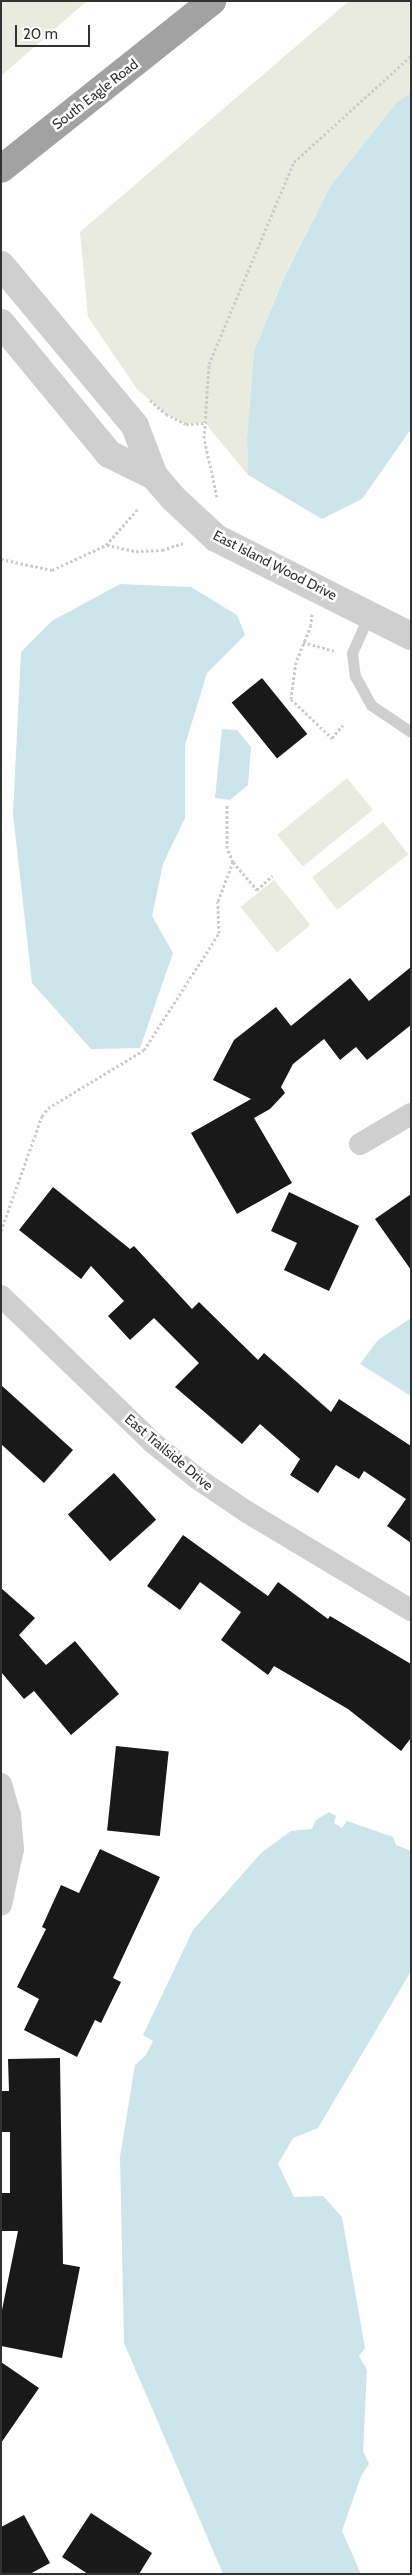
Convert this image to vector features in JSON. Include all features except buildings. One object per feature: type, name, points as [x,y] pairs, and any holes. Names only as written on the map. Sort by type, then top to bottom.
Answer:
[{"type":"highway","name":"South Eagle Road","points":[[1,169],[212,1]]},
{"type":"street","name":"East Island Wood Drive","points":[[1,265],[135,426],[154,476],[174,499],[216,538],[411,636]]},
{"type":"street","name":"East Island Wood Drive","points":[[1,323],[109,454],[154,476]]},
{"type":"street","points":[[360,1144],[411,1114]]},
{"type":"street","name":"East Trailside Drive","points":[[1,1296],[152,1442],[198,1479],[246,1512],[411,1610]]},
{"type":"street","points":[[1,1784],[10,1816],[13,1849],[1,1905]]},
{"type":"lane","points":[[369,614],[352,653],[355,676],[372,706],[411,732]]},
{"type":"path","points":[[217,497],[204,438],[209,364],[294,162],[411,56]]},
{"type":"path","points":[[144,395],[166,414],[186,424],[205,423]]},
{"type":"path","points":[[1,559],[52,570],[106,545],[138,509]]},
{"type":"path","points":[[106,545],[136,551],[162,550],[184,544]]},
{"type":"path","points":[[312,608],[311,625],[296,662],[291,699],[332,738],[343,725]]},
{"type":"path","points":[[303,642],[334,651]]},
{"type":"path","points":[[227,804],[227,848],[233,862],[256,890],[272,876]]},
{"type":"path","points":[[1,1231],[42,1116],[48,1108],[144,1050],[218,932],[218,901],[233,862]]},
{"type":"shaded area","points":[[1,1],[87,1],[1,76]]},
{"type":"shaded area","points":[[349,1],[411,1],[411,93],[397,102],[331,185],[284,276],[254,351],[247,437],[248,475],[205,423],[186,424],[166,414],[137,389],[88,317],[80,232]]},
{"type":"shaded area","points":[[347,778],[373,810],[303,867],[277,835]]},
{"type":"shaded area","points":[[383,822],[408,854],[337,910],[312,877]]},
{"type":"shaded area","points":[[274,880],[311,925],[277,952],[241,907]]},
{"type":"water","points":[[411,93],[411,429],[362,499],[322,519],[248,475],[247,437],[254,351],[284,277],[331,185],[397,102]]},
{"type":"water","points":[[120,584],[191,587],[237,615],[245,635],[207,673],[185,745],[185,818],[163,864],[152,916],[173,953],[140,1048],[91,1049],[32,983],[13,814],[21,652],[52,621]]},
{"type":"water","points":[[222,729],[237,730],[251,747],[248,785],[230,800],[215,798]]},
{"type":"water","points":[[411,1318],[411,1396],[360,1364],[378,1340]]},
{"type":"water","points":[[329,1812],[336,1816],[334,1823],[342,1828],[347,1821],[393,1837],[396,1845],[409,1850],[411,1855],[411,1971],[318,2128],[293,2138],[278,2164],[294,2197],[323,2196],[342,2217],[365,2348],[359,2356],[367,2370],[363,2451],[369,2464],[361,2476],[342,2531],[361,2574],[223,2574],[124,2343],[120,2157],[135,2065],[146,2055],[153,2041],[143,2035],[193,1930],[261,1853],[291,1831],[312,1829],[316,1820]]}]
